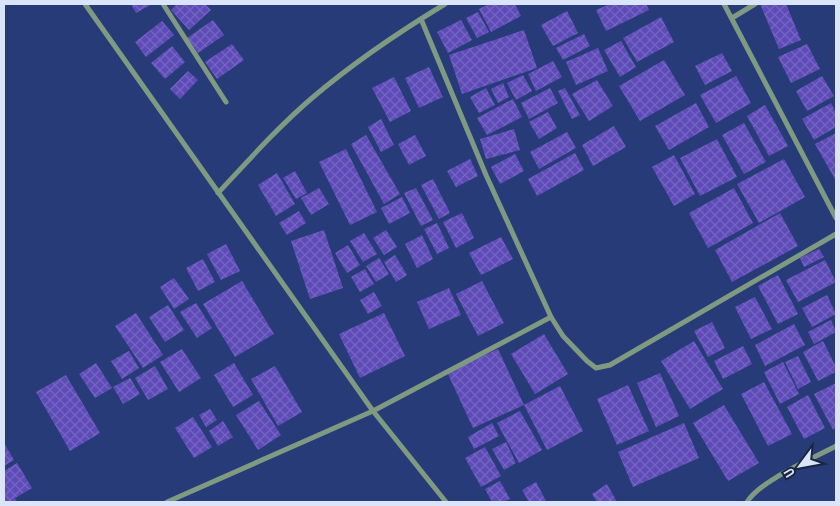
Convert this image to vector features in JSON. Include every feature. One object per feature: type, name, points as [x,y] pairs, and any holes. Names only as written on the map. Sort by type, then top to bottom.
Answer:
[{"type":"street","points":[[85,4],[373,411],[446,502]]},
{"type":"street","points":[[163,4],[226,102]]},
{"type":"street","points":[[218,193],[271,137],[312,99],[371,51],[446,4]]},
{"type":"street","points":[[724,4],[836,218]]},
{"type":"street","points":[[732,18],[755,4]]},
{"type":"street","points":[[420,19],[486,175],[552,317],[563,336],[596,368],[610,365],[836,234]]},
{"type":"street","points":[[167,502],[373,411],[552,317]]},
{"type":"street","points":[[747,502],[768,483],[836,446]]},
{"type":"building","points":[[131,4],[152,4],[136,13]]},
{"type":"building","points":[[177,4],[205,4],[211,10],[189,30],[171,10]]},
{"type":"building","points":[[489,4],[515,4],[521,16],[491,32],[479,9]]},
{"type":"building","points":[[610,4],[646,4],[649,10],[606,31],[596,10]]},
{"type":"building","points":[[760,4],[786,4],[801,40],[779,49]]},
{"type":"building","points":[[567,11],[578,33],[553,46],[541,25]]},
{"type":"building","points":[[478,12],[489,32],[477,38],[466,18]]},
{"type":"building","points":[[661,17],[674,42],[637,62],[623,38]]},
{"type":"building","points":[[213,20],[224,35],[198,53],[187,38]]},
{"type":"building","points":[[461,20],[472,40],[448,53],[437,32]]},
{"type":"building","points":[[162,21],[174,35],[146,57],[135,42]]},
{"type":"building","points":[[524,30],[537,68],[462,94],[449,55]]},
{"type":"building","points":[[584,34],[590,46],[563,60],[556,48]]},
{"type":"building","points":[[621,41],[636,67],[620,77],[604,50]]},
{"type":"building","points":[[232,44],[244,60],[217,79],[205,62]]},
{"type":"building","points":[[807,44],[820,69],[791,83],[778,57]]},
{"type":"building","points":[[172,46],[185,62],[165,79],[151,63]]},
{"type":"building","points":[[598,48],[608,71],[576,85],[566,62]]},
{"type":"building","points":[[722,53],[732,71],[705,85],[695,66]]},
{"type":"building","points":[[664,60],[685,95],[640,121],[619,86]]},
{"type":"building","points":[[553,61],[562,77],[536,91],[528,74]]},
{"type":"building","points":[[429,67],[443,97],[419,108],[405,78]]},
{"type":"building","points":[[188,71],[198,80],[180,99],[170,89]]},
{"type":"building","points":[[523,75],[532,91],[516,100],[507,83]]},
{"type":"building","points":[[736,76],[751,103],[716,123],[700,95]]},
{"type":"building","points":[[822,76],[834,96],[807,111],[796,91]]},
{"type":"building","points":[[394,77],[411,111],[390,122],[372,88]]},
{"type":"building","points":[[597,80],[613,106],[589,121],[572,94]]},
{"type":"building","points":[[503,83],[509,97],[498,103],[491,89]]},
{"type":"building","points":[[486,88],[495,105],[479,113],[470,97]]},
{"type":"building","points":[[550,88],[558,103],[529,119],[521,103]]},
{"type":"building","points":[[565,88],[580,115],[572,119],[558,91]]},
{"type":"building","points":[[513,99],[522,117],[487,135],[477,118]]},
{"type":"building","points":[[696,103],[709,127],[669,150],[655,126]]},
{"type":"building","points":[[831,103],[836,113],[836,127],[814,140],[802,119]]},
{"type":"building","points":[[765,105],[788,146],[769,156],[747,116]]},
{"type":"building","points":[[548,112],[557,128],[539,139],[529,122]]},
{"type":"building","points":[[381,119],[394,145],[381,152],[368,127]]},
{"type":"building","points":[[744,123],[766,162],[744,174],[722,135]]},
{"type":"building","points":[[614,126],[626,147],[593,166],[582,145]]},
{"type":"building","points":[[514,129],[520,150],[486,159],[480,139]]},
{"type":"building","points":[[567,132],[576,148],[539,169],[530,152]]},
{"type":"building","points":[[836,133],[836,181],[815,144]]},
{"type":"building","points":[[366,135],[400,194],[384,204],[351,144]]},
{"type":"building","points":[[415,135],[426,156],[409,165],[398,144]]},
{"type":"building","points":[[717,139],[737,177],[700,196],[680,158]]},
{"type":"building","points":[[346,149],[377,212],[350,225],[319,162]]},
{"type":"building","points":[[575,153],[584,170],[537,196],[528,179]]},
{"type":"building","points":[[515,154],[524,171],[500,184],[491,167]]},
{"type":"building","points":[[674,155],[695,194],[674,206],[652,167]]},
{"type":"building","points":[[470,159],[478,176],[456,187],[447,171]]},
{"type":"building","points":[[784,159],[805,197],[759,223],[737,184]]},
{"type":"building","points":[[295,171],[307,193],[296,199],[283,178]]},
{"type":"building","points":[[277,173],[295,204],[276,216],[258,185]]},
{"type":"building","points":[[433,179],[450,213],[439,219],[421,185]]},
{"type":"building","points":[[319,188],[329,204],[311,215],[301,198]]},
{"type":"building","points":[[416,188],[433,220],[421,226],[404,193]]},
{"type":"building","points":[[734,188],[753,223],[708,248],[689,213]]},
{"type":"building","points":[[402,197],[410,213],[389,224],[381,208]]},
{"type":"building","points":[[299,211],[306,223],[287,235],[279,223]]},
{"type":"building","points":[[462,213],[474,238],[456,248],[443,222]]},
{"type":"building","points":[[780,213],[798,246],[732,282],[715,250]]},
{"type":"building","points":[[437,223],[449,248],[437,254],[424,229]]},
{"type":"building","points":[[324,230],[343,288],[310,299],[291,241]]},
{"type":"building","points":[[386,230],[397,247],[384,255],[373,238]]},
{"type":"building","points":[[364,233],[377,254],[363,262],[350,241]]},
{"type":"building","points":[[422,235],[433,259],[417,268],[405,244]]},
{"type":"building","points":[[501,237],[513,259],[481,275],[469,253]]},
{"type":"building","points":[[226,244],[240,271],[221,280],[207,254]]},
{"type":"building","points":[[348,245],[360,265],[347,273],[335,253]]},
{"type":"building","points":[[819,249],[824,257],[804,267],[800,258]]},
{"type":"building","points":[[395,255],[407,275],[396,282],[384,262]]},
{"type":"building","points":[[379,258],[389,274],[376,282],[366,266]]},
{"type":"building","points":[[203,259],[215,282],[198,291],[186,268]]},
{"type":"building","points":[[825,260],[836,282],[798,302],[786,280]]},
{"type":"building","points":[[365,269],[374,284],[360,292],[351,277]]},
{"type":"building","points":[[778,275],[798,314],[778,324],[758,286]]},
{"type":"building","points":[[174,278],[189,299],[174,309],[160,287]]},
{"type":"building","points":[[242,281],[274,334],[235,357],[203,304]]},
{"type":"building","points":[[482,281],[504,323],[478,336],[456,294]]},
{"type":"building","points":[[449,288],[461,315],[429,329],[417,302]]},
{"type":"building","points":[[374,292],[382,306],[368,314],[360,300]]},
{"type":"building","points":[[827,295],[836,314],[812,327],[802,308]]},
{"type":"building","points":[[755,297],[772,329],[751,339],[735,307]]},
{"type":"building","points":[[196,303],[212,328],[197,338],[180,312]]},
{"type":"building","points":[[168,305],[184,330],[165,342],[149,317]]},
{"type":"building","points":[[136,313],[163,355],[143,368],[115,326]]},
{"type":"building","points":[[384,313],[405,356],[360,378],[339,334]]},
{"type":"building","points":[[831,320],[836,332],[814,344],[808,332]]},
{"type":"building","points":[[712,322],[725,348],[708,357],[694,331]]},
{"type":"building","points":[[794,324],[805,345],[765,366],[755,345]]},
{"type":"building","points":[[544,334],[568,374],[535,394],[511,354]]},
{"type":"building","points":[[694,341],[723,389],[690,409],[661,361]]},
{"type":"building","points":[[823,341],[836,367],[836,372],[818,381],[803,352]]},
{"type":"building","points":[[743,346],[752,364],[723,379],[714,361]]},
{"type":"building","points":[[182,349],[201,378],[179,392],[160,362]]},
{"type":"building","points":[[498,349],[524,405],[473,428],[447,372]]},
{"type":"building","points":[[129,351],[139,368],[122,379],[111,361]]},
{"type":"building","points":[[798,356],[811,382],[798,389],[785,362]]},
{"type":"building","points":[[783,362],[799,394],[780,404],[764,372]]},
{"type":"building","points":[[96,363],[112,388],[95,398],[79,374]]},
{"type":"building","points":[[234,363],[253,395],[233,407],[214,375]]},
{"type":"building","points":[[155,366],[168,389],[148,400],[135,378]]},
{"type":"building","points":[[275,366],[302,412],[278,426],[251,379]]},
{"type":"building","points":[[660,373],[679,416],[656,427],[637,383]]},
{"type":"building","points":[[66,375],[100,433],[70,451],[36,392]]},
{"type":"building","points":[[130,378],[140,394],[123,404],[113,387]]},
{"type":"building","points":[[764,382],[792,434],[768,446],[741,394]]},
{"type":"building","points":[[836,383],[836,428],[833,430],[814,394]]},
{"type":"building","points":[[628,385],[649,431],[617,445],[597,399]]},
{"type":"building","points":[[560,386],[583,431],[547,450],[524,405]]},
{"type":"building","points":[[808,395],[825,428],[804,439],[787,407]]},
{"type":"building","points":[[259,401],[281,435],[258,450],[236,415]]},
{"type":"building","points":[[724,405],[759,463],[728,481],[693,423]]},
{"type":"building","points":[[210,409],[217,420],[206,427],[199,415]]},
{"type":"building","points":[[520,411],[542,450],[519,463],[497,423]]},
{"type":"building","points":[[193,417],[212,447],[194,458],[175,428]]},
{"type":"building","points":[[223,421],[233,437],[218,446],[209,431]]},
{"type":"building","points":[[492,423],[499,436],[474,449],[468,437]]},
{"type":"building","points":[[684,423],[699,458],[633,487],[618,452]]},
{"type":"building","points":[[506,442],[516,463],[504,470],[492,449]]},
{"type":"building","points":[[4,443],[14,460],[4,466]]},
{"type":"building","points":[[485,447],[501,476],[481,487],[465,458]]},
{"type":"building","points":[[17,463],[32,488],[15,498],[17,502],[4,502],[4,471]]},
{"type":"building","points":[[500,481],[510,499],[503,502],[492,502],[485,489]]},
{"type":"building","points":[[536,482],[546,501],[544,502],[529,502],[522,490]]},
{"type":"building","points":[[607,484],[617,502],[597,502],[592,494]]}]
